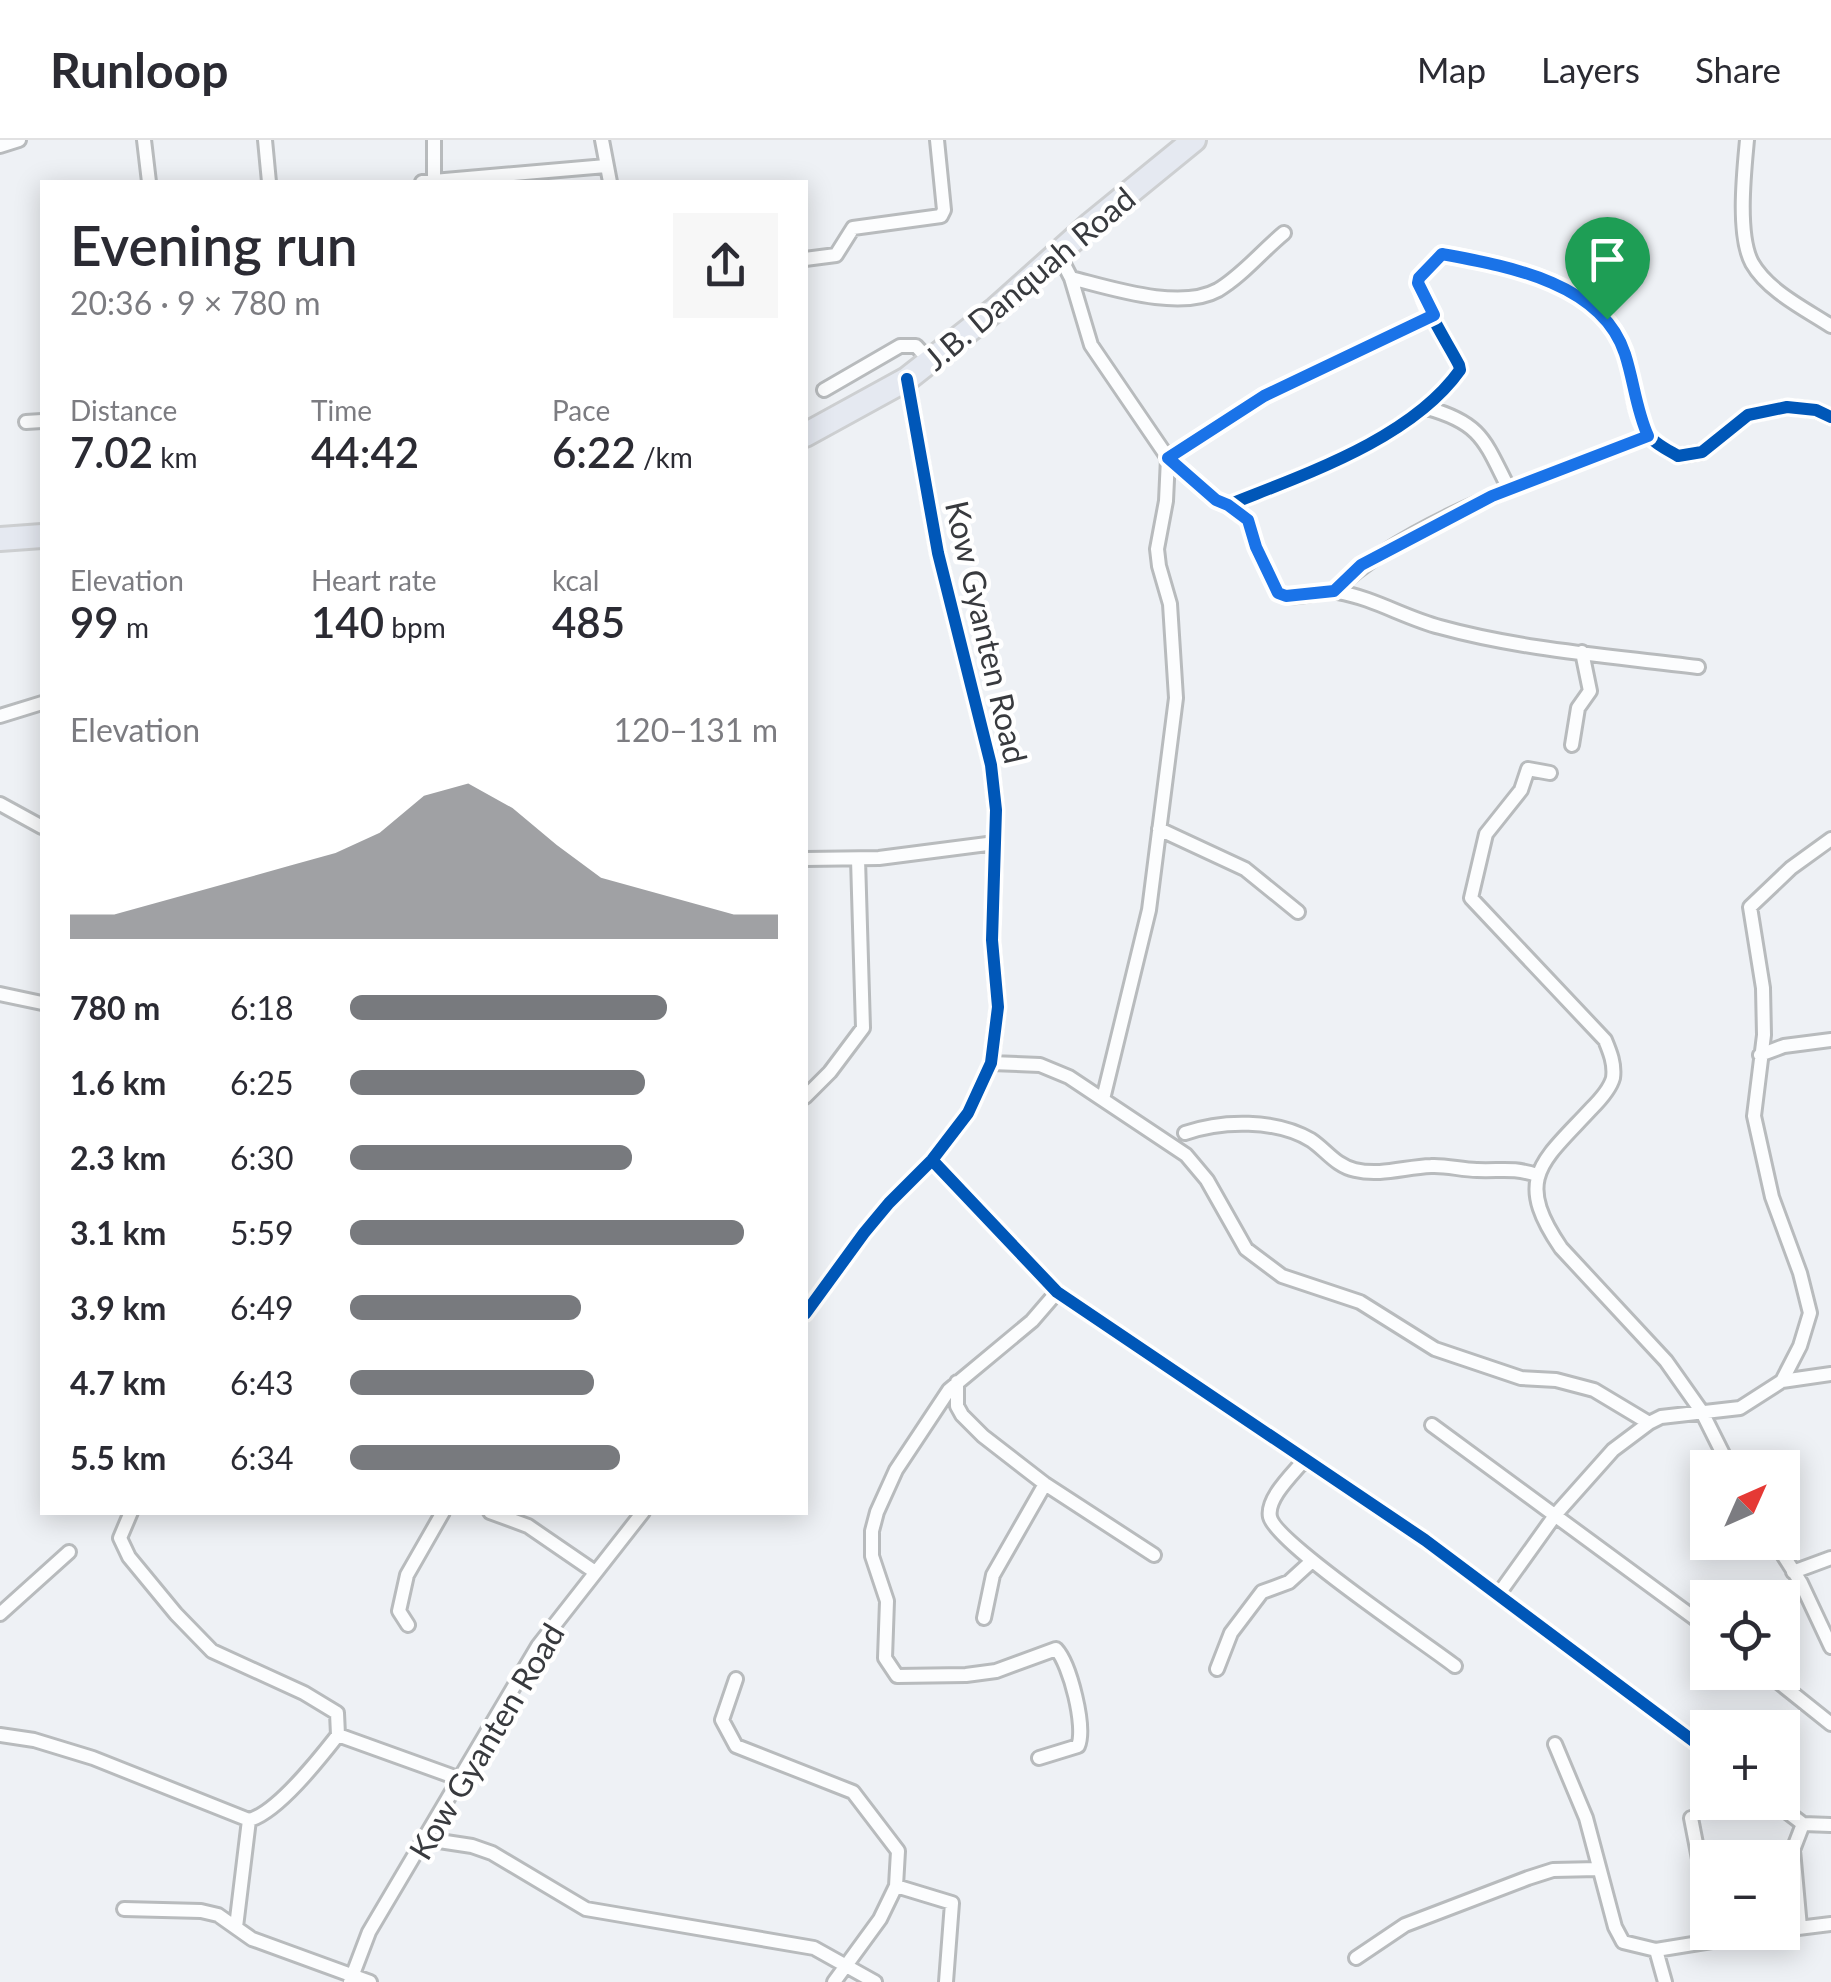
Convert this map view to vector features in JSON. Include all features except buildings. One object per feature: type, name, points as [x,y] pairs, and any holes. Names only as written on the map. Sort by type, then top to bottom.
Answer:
[{"type":"highway","name":"J.B. Danquah Road","points":[[808,433],[907,379],[930,362],[1194,140]]},
{"type":"highway","points":[[0,540],[40,536]]},
{"type":"street","points":[[0,146],[19,140]]},
{"type":"street","points":[[144,140],[149,180]]},
{"type":"street","points":[[265,140],[269,180]]},
{"type":"street","points":[[428,180],[434,140]]},
{"type":"street","points":[[602,140],[610,180]]},
{"type":"street","points":[[808,259],[836,255],[853,228],[941,216],[944,210],[937,140]]},
{"type":"street","points":[[1747,140],[1745,244],[1753,266],[1776,290],[1831,326]]},
{"type":"street","points":[[450,180],[606,166]]},
{"type":"street","points":[[1071,278],[1134,294],[1189,298],[1215,292],[1237,277],[1284,233]]},
{"type":"street","points":[[1058,253],[1071,278],[1091,344],[1168,458],[1216,500],[1248,520],[1278,593],[1286,596],[1334,591],[1370,599],[1389,610],[1441,627],[1582,652],[1698,667]]},
{"type":"street","points":[[1228,505],[1357,450],[1427,408],[1460,370],[1418,283],[1442,254],[1516,268],[1557,284],[1607,319],[1625,352],[1638,413],[1648,436],[1678,456],[1702,452],[1748,415],[1786,407],[1816,410],[1831,417]]},
{"type":"street","points":[[1168,458],[1264,396],[1434,315]]},
{"type":"street","points":[[824,390],[900,346],[916,346],[930,362]]},
{"type":"street","name":"Kow Gyanten Road","points":[[808,1310],[889,1203],[932,1160],[968,1112],[990,1064],[998,1008],[992,904],[996,810],[991,766],[938,552],[907,379]]},
{"type":"street","points":[[1427,408],[1458,416],[1482,438],[1509,489]]},
{"type":"street","points":[[26,422],[40,421]]},
{"type":"street","points":[[1334,591],[1361,565],[1509,489],[1648,436]]},
{"type":"street","points":[[1104,1099],[1148,910],[1176,698],[1170,604],[1158,566],[1168,458]]},
{"type":"street","points":[[1572,745],[1578,708],[1590,691],[1582,652]]},
{"type":"street","points":[[0,716],[40,704]]},
{"type":"street","points":[[1550,772],[1528,769],[1521,790],[1486,834],[1471,898],[1605,1040],[1614,1063],[1612,1081],[1544,1160],[1537,1175],[1536,1199],[1560,1248],[1659,1352],[1702,1412],[1721,1450]]},
{"type":"street","points":[[0,804],[40,826]]},
{"type":"street","points":[[1159,828],[1245,870],[1298,912]]},
{"type":"street","points":[[1782,1381],[1800,1346],[1810,1312],[1772,1197],[1754,1116],[1764,1035],[1763,988],[1750,907],[1790,868],[1831,839]]},
{"type":"street","points":[[808,859],[858,859],[995,843]]},
{"type":"street","points":[[808,1094],[863,1028],[858,859]]},
{"type":"street","points":[[0,994],[40,1003]]},
{"type":"street","points":[[1760,1055],[1784,1046],[1831,1040]]},
{"type":"street","points":[[990,1064],[1040,1065],[1070,1077],[1186,1155],[1207,1180],[1246,1249],[1282,1276],[1360,1302],[1435,1350],[1521,1378],[1556,1380],[1594,1390],[1649,1423]]},
{"type":"street","points":[[1185,1133],[1212,1124],[1290,1130],[1314,1142],[1344,1167],[1356,1170],[1513,1167],[1537,1175]]},
{"type":"street","points":[[932,1160],[1058,1292],[1425,1540],[1690,1739]]},
{"type":"street","points":[[1038,1758],[1078,1746],[1083,1734],[1066,1659],[1056,1649],[996,1671],[966,1676],[897,1676],[885,1658],[887,1601],[872,1556],[872,1531],[896,1470],[931,1414],[958,1382],[1032,1320],[1058,1292]]},
{"type":"street","points":[[1498,1595],[1556,1514],[1613,1450],[1649,1423],[1740,1408],[1782,1381],[1831,1374]]},
{"type":"street","points":[[958,1382],[957,1406],[962,1416],[1046,1484],[1154,1555]]},
{"type":"street","points":[[1432,1425],[1690,1614]]},
{"type":"street","points":[[1305,1459],[1276,1496],[1270,1520],[1294,1548],[1455,1666]]},
{"type":"street","points":[[984,1618],[993,1575],[1046,1484]]},
{"type":"street","points":[[0,1735],[34,1740],[93,1758],[249,1820],[258,1818],[279,1800],[338,1735],[337,1713],[304,1693],[212,1651],[176,1614],[128,1557],[120,1538],[130,1515]]},
{"type":"street","points":[[408,1625],[400,1612],[404,1584],[440,1515]]},
{"type":"street","points":[[498,1515],[528,1526],[595,1572]]},
{"type":"street","name":"Kow Gyanten Road","points":[[352,1978],[369,1932],[538,1646],[641,1515]]},
{"type":"street","points":[[0,1614],[69,1552]]},
{"type":"street","points":[[1793,1572],[1831,1558]]},
{"type":"street","points":[[1786,1560],[1831,1647]]},
{"type":"street","points":[[1217,1669],[1232,1634],[1262,1592],[1289,1582],[1312,1562]]},
{"type":"street","points":[[736,1679],[722,1720],[736,1746],[852,1792],[898,1851],[896,1886],[880,1918],[834,1982]]},
{"type":"street","points":[[1788,1690],[1831,1724]]},
{"type":"street","points":[[338,1735],[460,1780]]},
{"type":"street","points":[[1555,1744],[1586,1818],[1622,1942],[1656,1950],[1690,1942]]},
{"type":"street","points":[[236,1926],[249,1820]]},
{"type":"street","points":[[1798,1820],[1803,1824],[1831,1825]]},
{"type":"street","points":[[1797,1840],[1803,1824]]},
{"type":"street","points":[[426,1839],[492,1853],[586,1909],[814,1948],[874,1982]]},
{"type":"street","points":[[1356,1958],[1405,1926],[1528,1878],[1552,1870],[1598,1869]]},
{"type":"street","points":[[896,1886],[952,1903],[946,1982]]},
{"type":"street","points":[[124,1909],[202,1910],[218,1915],[252,1940],[370,1982]]},
{"type":"street","points":[[1800,1926],[1831,1924]]},
{"type":"street","points":[[1656,1950],[1665,1982]]},
{"type":"cycle path","points":[[1434,315],[1264,396],[1168,458],[1216,500],[1228,505],[1354,452],[1414,416],[1460,370],[1459,365],[1435,322],[1429,310],[1420,287],[1419,278],[1442,254],[1494,264],[1548,281],[1594,308],[1612,327],[1625,351],[1638,414],[1647,433],[1678,456],[1702,452],[1748,415],[1787,407],[1816,410],[1831,417]]},
{"type":"cycle path","points":[[808,1310],[864,1233],[932,1160],[968,1113],[991,1063],[998,1007],[992,940],[996,810],[991,765],[938,553],[907,379]]},
{"type":"cycle path","points":[[932,1160],[1057,1292],[1425,1540],[1690,1739]]},
{"type":"route","points":[[1442,254],[1516,268],[1557,284],[1607,319],[1625,352],[1638,413],[1648,436],[1492,496],[1361,565],[1334,591],[1286,596],[1278,593],[1248,520],[1216,500],[1168,458],[1264,396],[1434,315],[1418,283],[1442,254]]}]
